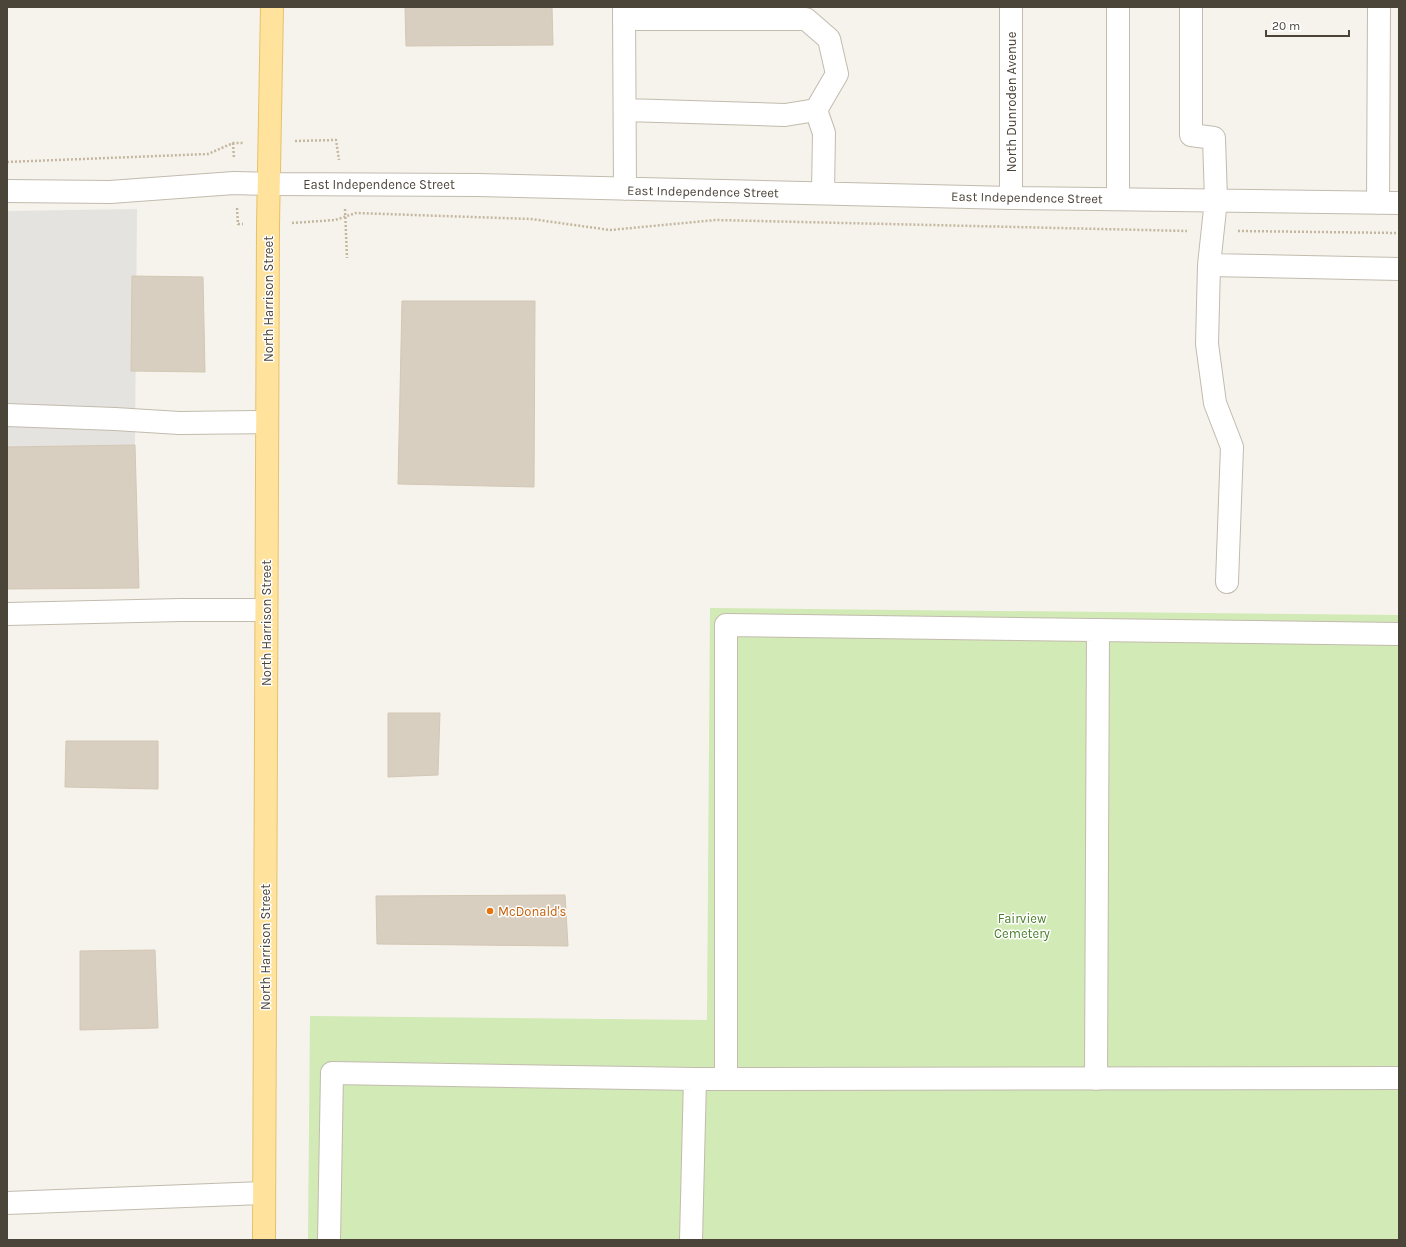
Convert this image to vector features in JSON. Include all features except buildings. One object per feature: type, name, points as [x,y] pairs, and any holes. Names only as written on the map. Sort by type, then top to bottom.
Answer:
[{"type":"main road","name":"North Harrison Street","points":[[264,1240],[268,224],[270,184],[272,7]]},
{"type":"street","name":"North Dunroden Avenue","points":[[1011,7],[1011,198]]},
{"type":"street","points":[[1118,7],[1118,199]]},
{"type":"street","points":[[1190,7],[1191,135],[1214,138],[1216,200],[1209,265],[1207,344],[1215,403],[1232,447],[1227,582]]},
{"type":"street","points":[[1379,7],[1389,203]]},
{"type":"street","points":[[625,189],[624,13],[806,19],[829,39],[837,74],[816,110],[824,133],[823,193]]},
{"type":"street","points":[[625,110],[785,115],[816,110]]},
{"type":"street","name":"East Independence Street","points":[[7,191],[110,192],[234,183],[477,185],[1011,198],[1389,203]]},
{"type":"street","points":[[1209,265],[1399,269]]},
{"type":"street","points":[[7,415],[179,423],[267,422]]},
{"type":"street","points":[[7,614],[181,610],[266,610]]},
{"type":"street","points":[[726,1079],[726,625],[1399,634]]},
{"type":"street","points":[[1096,1079],[1098,630]]},
{"type":"street","points":[[329,1240],[332,1073],[694,1079],[1399,1078]]},
{"type":"street","points":[[692,1240],[694,1079]]},
{"type":"street","points":[[7,1203],[264,1192]]},
{"type":"path","points":[[238,224],[268,224],[335,220],[356,213],[531,219],[610,230],[716,220],[1212,231],[1399,233]]},
{"type":"green space","name":"Fairview Cemetery","points":[[710,608],[1399,615],[1399,1240],[308,1240],[310,1016],[707,1020]]},
{"type":"shaded area","points":[[137,209],[135,445],[7,447],[7,211]]},
{"type":"place","name":"McDonald's","points":[[490,911]]}]
